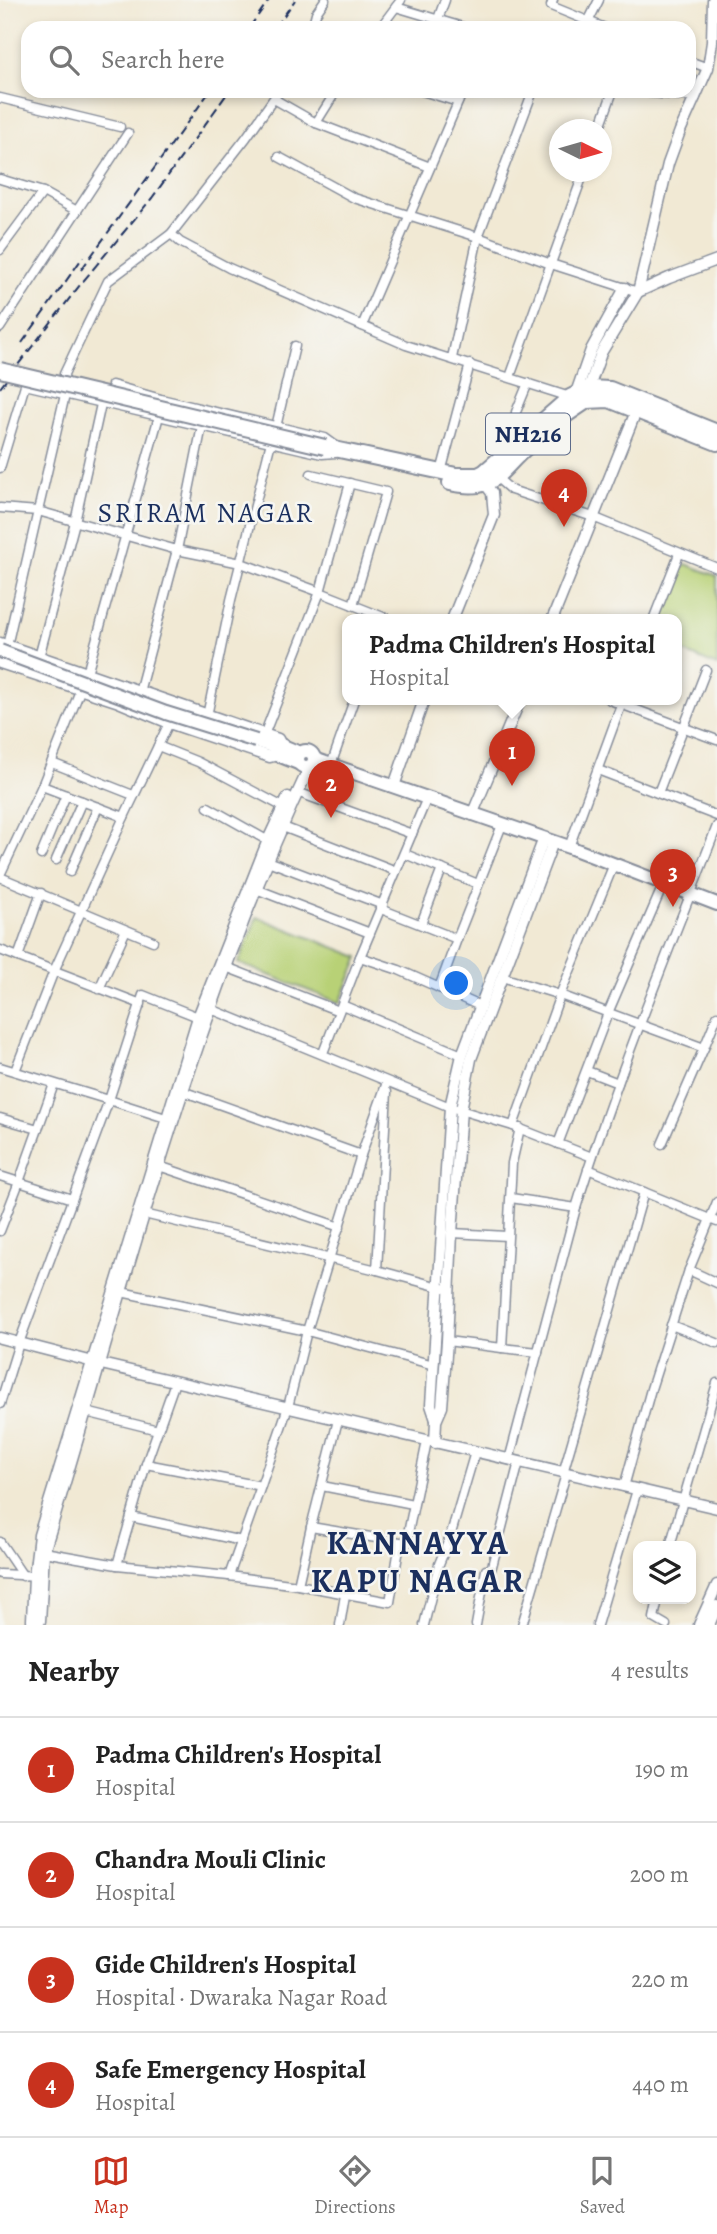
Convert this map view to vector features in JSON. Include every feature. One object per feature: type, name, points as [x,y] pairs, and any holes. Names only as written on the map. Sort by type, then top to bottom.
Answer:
[{"type":"highway","name":"NH216","points":[[0,370],[333,449],[486,479]]},
{"type":"highway","name":"NH216","points":[[486,479],[513,446],[580,395],[610,389],[717,432]]},
{"type":"highway","name":"NH216","points":[[580,395],[637,409],[717,443]]},
{"type":"highway","name":"NH216","points":[[333,449],[455,484],[475,487],[548,427],[580,395]]},
{"type":"main road","points":[[2,646],[178,717],[270,745],[305,761],[331,765],[394,786],[472,816],[569,847],[717,904]]},
{"type":"street","points":[[314,21],[325,0]]},
{"type":"street","points":[[438,19],[444,0]]},
{"type":"street","points":[[553,0],[551,6],[586,21]]},
{"type":"street","points":[[588,21],[599,0]]},
{"type":"street","points":[[696,97],[708,68],[713,0]]},
{"type":"street","points":[[385,21],[398,4],[444,21]]},
{"type":"street","points":[[696,64],[708,68]]},
{"type":"street","points":[[0,98],[120,127]]},
{"type":"street","points":[[270,745],[207,716],[2,646],[65,395],[64,374],[108,281],[171,234],[274,98]]},
{"type":"street","points":[[280,98],[316,122],[430,167]]},
{"type":"street","points":[[316,122],[331,98]]},
{"type":"street","points":[[445,98],[458,102]]},
{"type":"street","points":[[362,326],[460,98]]},
{"type":"street","points":[[452,358],[478,237],[530,98]]},
{"type":"street","points":[[603,119],[610,98]]},
{"type":"street","points":[[580,395],[601,353],[638,292],[668,164],[696,98]]},
{"type":"street","points":[[0,328],[128,132]]},
{"type":"street","points":[[279,157],[354,198],[638,292],[717,261]]},
{"type":"street","points":[[0,179],[43,192],[77,211]]},
{"type":"street","points":[[510,377],[580,182]]},
{"type":"street","points":[[0,250],[43,192]]},
{"type":"street","points":[[171,234],[180,242],[229,268],[406,345],[528,383],[580,395]]},
{"type":"street","points":[[580,395],[591,350],[625,288]]},
{"type":"street","points":[[276,427],[295,346]]},
{"type":"street","points":[[440,471],[470,364]]},
{"type":"street","points":[[513,446],[516,412],[528,383]]},
{"type":"street","points":[[0,468],[24,385],[322,454],[333,449],[325,438],[112,385]]},
{"type":"street","points":[[40,657],[75,522],[101,404]]},
{"type":"street","points":[[554,614],[637,409]]},
{"type":"street","points":[[153,941],[0,876],[52,763],[87,673],[159,416]]},
{"type":"street","points":[[139,692],[177,550],[202,426]]},
{"type":"street","points":[[207,716],[223,638],[271,442]]},
{"type":"street","points":[[311,474],[386,492],[353,605]]},
{"type":"street","points":[[486,479],[593,517],[717,568]]},
{"type":"street","points":[[454,614],[494,515],[492,492],[486,479]]},
{"type":"street","points":[[0,663],[117,701],[169,723],[270,757],[270,745],[320,592],[350,483]]},
{"type":"street","points":[[0,508],[38,511],[177,550],[242,563],[374,614]]},
{"type":"street","points":[[655,614],[679,554]]},
{"type":"street","points":[[658,793],[706,670]]},
{"type":"street","points":[[331,765],[352,705]]},
{"type":"street","points":[[394,786],[422,705]]},
{"type":"street","points":[[472,816],[518,705]]},
{"type":"street","points":[[569,847],[621,705]]},
{"type":"street","points":[[629,705],[717,740]]},
{"type":"street","points":[[15,1071],[81,909],[133,794],[169,723]]},
{"type":"street","points":[[158,746],[198,762],[287,809]]},
{"type":"street","points":[[33,1576],[44,1552],[169,1119],[202,1018],[271,842],[297,792],[305,761]]},
{"type":"street","points":[[36,1625],[40,1621],[33,1576],[39,1535],[121,1292],[159,1166],[169,1119],[182,1091],[202,1018],[211,1009],[268,861],[271,842],[283,827],[305,761]]},
{"type":"street","points":[[52,763],[133,794]]},
{"type":"street","points":[[598,770],[717,816]]},
{"type":"street","points":[[42,786],[124,817]]},
{"type":"street","points":[[297,792],[412,834]]},
{"type":"street","points":[[41,855],[66,795]]},
{"type":"street","points":[[323,1053],[401,856],[405,853],[427,799]]},
{"type":"street","points":[[56,860],[82,802]]},
{"type":"street","points":[[70,872],[98,807]]},
{"type":"street","points":[[208,807],[271,842]]},
{"type":"street","points":[[439,988],[502,825]]},
{"type":"street","points":[[476,1625],[486,1570],[491,1570],[538,1352],[576,1208],[639,1024],[717,826]]},
{"type":"street","points":[[283,827],[396,872]]},
{"type":"street","points":[[436,1421],[431,1405],[452,1233],[456,1108],[549,840]]},
{"type":"street","points":[[311,1527],[406,1544],[413,1504],[442,1406],[447,1341],[444,1288],[456,1108],[463,1055],[480,1006],[549,840]]},
{"type":"street","points":[[405,853],[478,884]]},
{"type":"street","points":[[268,861],[457,939]]},
{"type":"street","points":[[502,1348],[516,1127],[560,995],[614,864]]},
{"type":"street","points":[[421,924],[442,869]]},
{"type":"street","points":[[558,1144],[608,1013],[664,883]]},
{"type":"street","points":[[256,889],[370,933]]},
{"type":"street","points":[[18,957],[41,893]]},
{"type":"street","points":[[99,989],[126,930]]},
{"type":"street","points":[[0,950],[141,1004]]},
{"type":"street","points":[[360,957],[480,1006]]},
{"type":"street","points":[[226,967],[463,1055]]},
{"type":"street","points":[[502,977],[560,995],[704,1048]]},
{"type":"street","points":[[0,1404],[19,1343],[109,1100],[143,995],[202,1018]]},
{"type":"street","points":[[211,1009],[323,1053],[387,1082],[592,1157]]},
{"type":"street","points":[[662,1144],[717,1016]]},
{"type":"street","points":[[0,1067],[169,1119]]},
{"type":"street","points":[[587,1071],[618,1083]]},
{"type":"street","points":[[229,1576],[288,1407],[307,1331],[361,1155],[387,1082]]},
{"type":"street","points":[[377,1270],[387,1082]]},
{"type":"street","points":[[0,1231],[54,1084]]},
{"type":"street","points":[[182,1091],[361,1155]]},
{"type":"street","points":[[0,1118],[38,1129]]},
{"type":"street","points":[[159,1166],[340,1227]]},
{"type":"street","points":[[588,1169],[713,1221]]},
{"type":"street","points":[[0,1176],[72,1199]]},
{"type":"street","points":[[522,1625],[644,1192]]},
{"type":"street","points":[[510,1198],[576,1208]]},
{"type":"street","points":[[624,1487],[671,1325],[689,1270],[713,1221],[717,1202]]},
{"type":"street","points":[[144,1214],[444,1288]]},
{"type":"street","points":[[452,1233],[507,1236]]},
{"type":"street","points":[[689,1270],[717,1283]]},
{"type":"street","points":[[121,1292],[307,1331],[434,1365]]},
{"type":"street","points":[[671,1325],[717,1343]]},
{"type":"street","points":[[0,1338],[175,1382],[717,1508]]},
{"type":"street","points":[[447,1341],[538,1352]]},
{"type":"street","points":[[117,1565],[146,1464],[175,1382]]},
{"type":"street","points":[[671,1541],[717,1383]]},
{"type":"street","points":[[86,1412],[158,1430]]},
{"type":"street","points":[[298,1585],[338,1420]]},
{"type":"street","points":[[424,1625],[439,1564],[450,1537],[475,1452]]},
{"type":"street","points":[[146,1464],[261,1486]]},
{"type":"street","points":[[323,1486],[413,1504]]},
{"type":"street","points":[[597,1625],[636,1490]]},
{"type":"street","points":[[131,1517],[242,1541]]},
{"type":"street","points":[[0,1542],[33,1576]]},
{"type":"street","points":[[44,1552],[117,1565],[298,1585],[390,1602],[400,1543]]},
{"type":"street","points":[[0,1574],[33,1576]]},
{"type":"street","points":[[705,1623],[717,1585]]},
{"type":"street","points":[[340,1625],[345,1595]]},
{"type":"street","points":[[705,1623],[717,1606]]},
{"type":"street","points":[[653,1621],[666,1625]]},
{"type":"green space","points":[[686,564],[717,576],[717,666],[682,651],[682,614],[662,614],[681,568]]},
{"type":"green space","points":[[257,917],[359,957],[340,1003],[238,963]]},
{"type":"railway","points":[[254,21],[269,0]]},
{"type":"railway","points":[[280,21],[295,0]]},
{"type":"railway","points":[[81,270],[205,98]]},
{"type":"railway","points":[[0,388],[152,198],[224,98]]},
{"type":"railway","points":[[22,343],[83,257]]},
{"type":"place","name":"Safe Emergency Hospital","points":[[564,527]]},
{"type":"place","name":"Padma Children's Hospital","points":[[512,786]]},
{"type":"place","name":"Chandra Mouli Clinic","points":[[331,818]]},
{"type":"place","name":"Gide Children's Hospital","points":[[673,907]]},
{"type":"district","name":"SRIRAM NAGAR","points":[[206,513]]},
{"type":"district","name":"KANNAYYA KAPU NAGAR","points":[[418,1561]]}]
